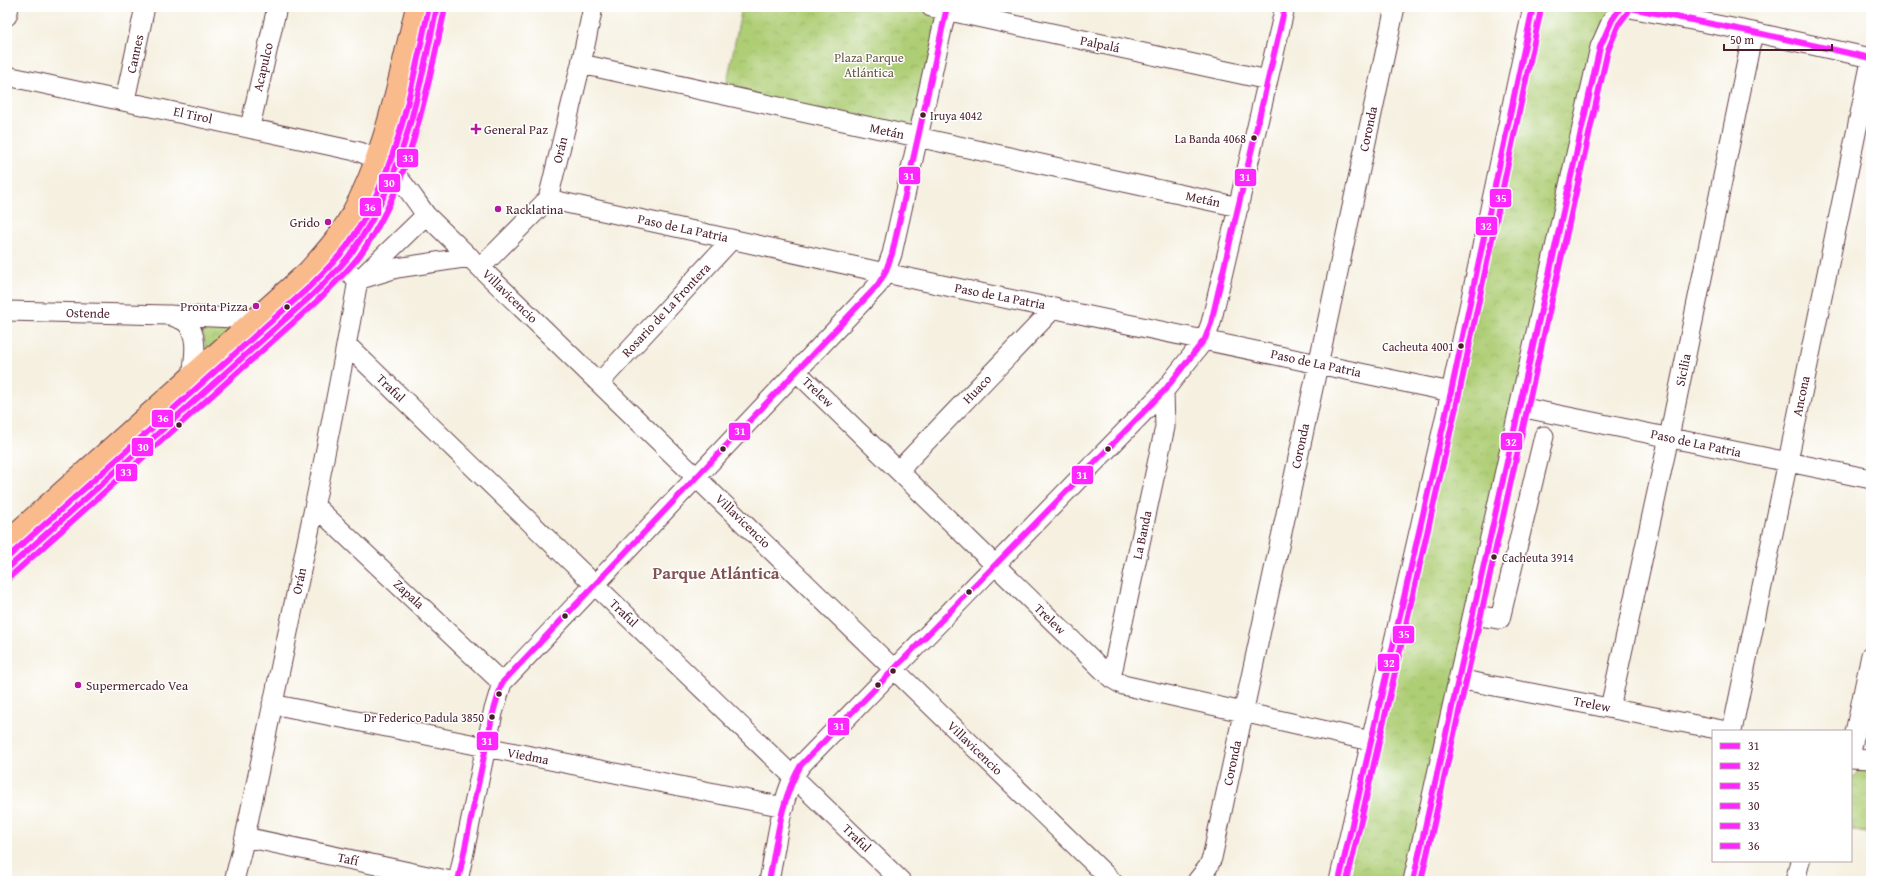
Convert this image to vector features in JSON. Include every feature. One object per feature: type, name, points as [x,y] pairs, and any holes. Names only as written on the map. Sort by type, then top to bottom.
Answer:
[{"type":"main road","points":[[7,542],[308,272],[338,237],[357,204],[377,159],[386,133],[417,7]]},
{"type":"main road","points":[[7,569],[305,301],[341,266],[363,236],[396,174],[412,116],[437,7]]},
{"type":"street","points":[[7,16],[9,7]]},
{"type":"street","name":"Cannes","points":[[125,100],[145,7]]},
{"type":"street","name":"Acapulco","points":[[250,127],[277,7]]},
{"type":"street","name":"Orán","points":[[548,200],[581,64],[593,7]]},
{"type":"street","points":[[769,881],[784,807],[792,777],[1164,391],[1205,339],[1211,323],[1239,207],[1285,7]]},
{"type":"street","name":"Coronda","points":[[1197,881],[1208,867],[1212,858],[1395,7]]},
{"type":"street","points":[[1340,881],[1452,392],[1533,7]]},
{"type":"street","points":[[1413,881],[1600,47],[1609,27],[1621,7]]},
{"type":"street","points":[[1626,7],[1753,32],[1871,60]]},
{"type":"street","points":[[458,881],[486,748],[502,683],[877,286],[885,273],[892,254],[918,138],[942,8]]},
{"type":"street","name":"Palpalá","points":[[942,8],[1268,80]]},
{"type":"street","name":"Sicilia","points":[[1610,708],[1669,437],[1753,32]]},
{"type":"street","name":"Ancona","points":[[1732,730],[1871,60]]},
{"type":"street","name":"Metán","points":[[581,64],[1239,207]]},
{"type":"street","name":"El Tirol","points":[[7,76],[250,127],[360,152],[377,159]]},
{"type":"street","name":"Villavicencio","points":[[377,159],[396,174],[426,215],[600,382],[1112,881]]},
{"type":"street","points":[[358,280],[397,268],[475,262],[548,200]]},
{"type":"street","name":"Paso de La Patria","points":[[548,200],[885,273],[1055,307],[1452,392]]},
{"type":"street","points":[[358,280],[426,215]]},
{"type":"street","name":"Rosario de La Frontera","points":[[600,382],[732,239]]},
{"type":"street","points":[[341,266],[358,280]]},
{"type":"street","name":"Orán","points":[[234,881],[245,838],[272,704],[315,506],[347,345],[358,280]]},
{"type":"street","name":"Huaco","points":[[899,470],[1055,307]]},
{"type":"street","name":"Ostende","points":[[7,311],[256,319]]},
{"type":"street","name":"Ostende","points":[[168,315],[184,321],[190,328],[194,347],[192,376]]},
{"type":"street","name":"Traful","points":[[347,345],[792,777],[902,881]]},
{"type":"street","name":"Trelew","points":[[796,371],[1111,678],[1123,685],[1371,741]]},
{"type":"street","name":"La Banda","points":[[1111,678],[1165,427],[1164,391]]},
{"type":"street","name":"Paso de La Patria","points":[[1520,407],[1871,479]]},
{"type":"street","points":[[1472,614],[1500,619],[1544,436]]},
{"type":"street","name":"Zapala","points":[[315,506],[502,683]]},
{"type":"street","points":[[1852,747],[1871,655]]},
{"type":"street","name":"Trelew","points":[[1458,679],[1722,730]]},
{"type":"street","name":"Viedma","points":[[272,704],[784,807]]},
{"type":"street","points":[[1852,758],[1871,759]]},
{"type":"street","name":"Tafí","points":[[245,838],[451,881]]},
{"type":"street","points":[[1795,881],[1800,862]]},
{"type":"green space","name":"Plaza Parque Atlántica","points":[[742,7],[913,7],[942,13],[913,132],[725,92]]},
{"type":"green space","points":[[1533,7],[1621,7],[1612,20],[1413,881],[1339,881]]},
{"type":"green space","points":[[196,322],[246,323],[205,362],[205,340],[202,331]]},
{"type":"green space","points":[[1871,769],[1871,834],[1852,830],[1852,779],[1859,770]]},
{"type":"transit line","name":"36","points":[[7,558],[306,290],[347,246],[364,219],[378,191],[390,161],[400,131],[416,69],[429,7]]},
{"type":"transit line","name":"30","points":[[7,569],[311,296],[334,274],[349,256],[371,221],[386,193],[408,132],[437,7]]},
{"type":"transit line","name":"31","points":[[458,881],[493,713],[502,683],[877,286],[885,273],[892,254],[947,7]]},
{"type":"transit line","name":"31","points":[[769,881],[777,836],[788,792],[801,765],[1164,391],[1205,339],[1211,323],[1285,7]]},
{"type":"transit line","name":"32","points":[[1339,881],[1451,392],[1533,7]]},
{"type":"transit line","name":"32","points":[[1413,881],[1600,47],[1612,20],[1621,7]]},
{"type":"transit line","name":"31","points":[[1625,7],[1753,32],[1871,58]]},
{"type":"transit line","name":"33","points":[[12,575],[316,302],[360,255],[378,227],[404,168],[423,105],[445,9]]},
{"type":"transit line","name":"35","points":[[1347,881],[1459,394],[1541,9]]},
{"type":"transit line","name":"35","points":[[1421,881],[1608,50],[1619,24],[1628,12]]},
{"type":"place","name":"Iruya 4042","points":[[923,115]]},
{"type":"place","name":"General Paz","points":[[476,129]]},
{"type":"place","name":"La Banda 4068","points":[[1254,138]]},
{"type":"place","name":"Racklatina","points":[[498,209]]},
{"type":"place","name":"Grido","points":[[328,222]]},
{"type":"place","name":"Pronta Pizza","points":[[256,306]]},
{"type":"place","name":"Cacheuta 4001","points":[[1461,346]]},
{"type":"place","name":"Cacheuta 3914","points":[[1494,557]]},
{"type":"place","name":"Supermercado Vea","points":[[78,685]]},
{"type":"place","name":"Dr Federico Padula 3850","points":[[492,717]]},
{"type":"district","name":"Parque Atlántica","points":[[716,572]]}]
